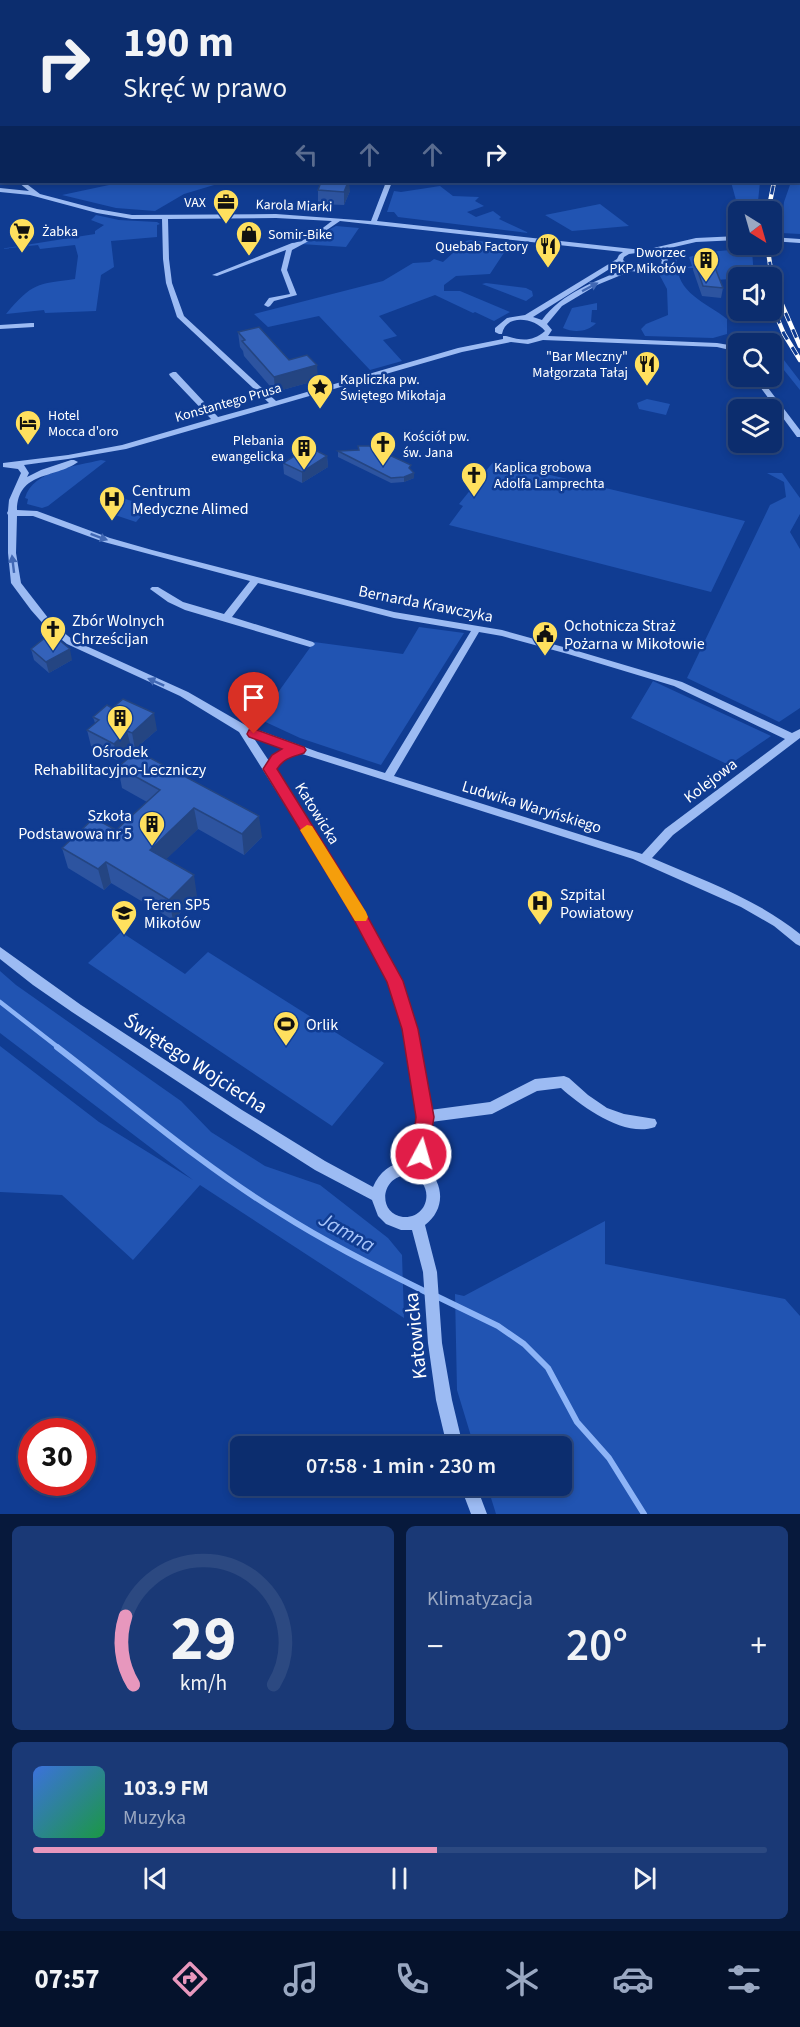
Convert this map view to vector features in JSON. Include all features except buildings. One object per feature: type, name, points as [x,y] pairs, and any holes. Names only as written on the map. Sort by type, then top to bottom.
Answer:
[{"type":"street","points":[[0,188],[9,183]]},
{"type":"street","name":"Karola Miarki","points":[[22,183],[42,197]]},
{"type":"street","points":[[374,222],[389,183]]},
{"type":"street","name":"Karola Miarki","points":[[0,188],[116,216],[165,218],[254,216],[339,219],[632,251],[650,251]]},
{"type":"street","points":[[165,218],[169,283],[181,317],[274,403]]},
{"type":"street","points":[[215,275],[316,235],[339,219]]},
{"type":"street","points":[[650,251],[696,240],[728,238]]},
{"type":"street","points":[[782,240],[800,241]]},
{"type":"street","name":"Karola Miarki","points":[[545,241],[620,258]]},
{"type":"street","points":[[268,305],[271,299],[294,295],[284,270],[285,257],[294,244]]},
{"type":"street","points":[[662,256],[698,246],[728,244]]},
{"type":"street","points":[[782,245],[800,246]]},
{"type":"street","points":[[526,318],[632,251]]},
{"type":"street","points":[[650,251],[662,256],[666,262],[657,270],[631,269],[608,278],[562,303],[549,314],[543,338],[728,347]]},
{"type":"street","points":[[620,258],[631,269]]},
{"type":"street","points":[[526,318],[546,327],[586,339]]},
{"type":"street","name":"Konstantego Prusa","points":[[461,350],[499,332],[499,328],[505,321],[526,318]]},
{"type":"street","points":[[0,327],[31,325]]},
{"type":"street","points":[[499,332],[511,340]]},
{"type":"street","name":"Konstantego Prusa","points":[[3,466],[110,449],[461,350],[511,340],[526,342],[543,338]]},
{"type":"street","points":[[173,374],[216,420]]},
{"type":"street","points":[[763,387],[800,435]]},
{"type":"street","points":[[21,484],[50,469],[110,449]]},
{"type":"street","points":[[3,466],[21,467],[24,470],[21,484]]},
{"type":"street","name":"Katowicka","points":[[21,484],[16,492],[11,513],[12,553],[16,583],[49,625],[70,642],[184,694],[243,729],[350,898],[395,981],[410,1029],[425,1117],[419,1172]]},
{"type":"street","name":"Bernarda Krawczyka","points":[[11,513],[28,512],[44,516],[107,540],[394,615],[477,628],[571,652],[678,684],[797,736]]},
{"type":"street","points":[[226,618],[256,579]]},
{"type":"street","points":[[155,589],[165,598],[179,605],[310,644]]},
{"type":"street","points":[[388,778],[477,628]]},
{"type":"street","name":"Ludwika Waryńskiego","points":[[243,729],[299,750],[644,859],[745,904],[778,923],[800,941]]},
{"type":"street","name":"Kolejowa","points":[[644,859],[669,832],[797,736]]},
{"type":"street","points":[[261,755],[268,747],[279,742]]},
{"type":"street","points":[[269,769],[276,758],[287,752],[299,750]]},
{"type":"street","name":"Świętego Wojciecha","points":[[0,952],[71,1005],[264,1132],[329,1172],[377,1196]]},
{"type":"street","points":[[425,1117],[492,1108],[536,1085],[564,1082],[588,1105],[630,1123],[650,1123]]},
{"type":"street","points":[[407,1169],[419,1172],[430,1183],[434,1196],[428,1215],[417,1221],[403,1223],[390,1219],[381,1210],[377,1196],[381,1182],[388,1176],[407,1169]]},
{"type":"street","name":"Katowicka","points":[[417,1221],[430,1272],[435,1343],[453,1436]]},
{"type":"street","points":[[472,1496],[479,1514]]},
{"type":"shaded area","points":[[118,183],[221,183],[184,194],[155,211],[116,208],[62,195]]},
{"type":"shaded area","points":[[731,183],[760,183],[758,201],[736,201]]},
{"type":"shaded area","points":[[791,183],[800,183],[800,234],[782,233],[784,202]]},
{"type":"shaded area","points":[[440,186],[453,196],[479,197],[475,201],[484,206],[467,212],[476,217],[493,211],[501,217],[499,219],[529,233],[398,217],[394,212],[387,212],[394,191]]},
{"type":"shaded area","points":[[600,204],[629,226],[572,231],[545,215]]},
{"type":"shaded area","points":[[96,215],[119,220],[157,222],[160,224],[157,225],[157,237],[111,241],[114,267],[101,275],[96,311],[45,313],[44,310],[6,314],[22,296],[36,287],[75,279],[78,256],[75,245],[40,249],[38,245],[0,249],[95,234],[95,231],[104,225],[91,220]]},
{"type":"shaded area","points":[[336,226],[359,228],[346,247],[301,244]]},
{"type":"shaded area","points":[[466,241],[509,245],[490,274],[456,276],[444,285],[444,291],[460,291],[510,312],[494,321],[435,295],[379,316],[397,336],[383,340],[402,361],[370,370],[319,316],[268,327],[254,314],[383,281],[413,263],[430,262],[434,259],[443,262]]},
{"type":"shaded area","points":[[728,250],[728,255],[752,255],[753,267],[728,267],[728,279],[717,280],[709,268],[684,268],[692,266],[689,257]]},
{"type":"shaded area","points":[[684,251],[677,257],[680,279],[692,295],[727,319],[727,334],[713,338],[645,336],[641,329],[646,324],[668,315],[667,289],[659,274],[673,267],[676,257]]},
{"type":"shaded area","points":[[482,284],[526,288],[532,291],[533,296],[526,301]]},
{"type":"shaded area","points":[[597,303],[597,310],[592,310],[591,322],[596,323],[593,326],[581,331],[563,328],[572,308]]},
{"type":"shaded area","points":[[782,358],[800,381],[800,390],[782,368]]},
{"type":"shaded area","points":[[647,399],[670,404],[666,415],[639,409],[637,403]]},
{"type":"shaded area","points":[[101,460],[106,461],[48,506],[42,508],[27,504],[28,499],[25,498],[30,489],[46,475]]},
{"type":"shaded area","points":[[494,461],[745,521],[711,592],[449,525],[463,506],[459,504]]},
{"type":"shaded area","points":[[767,473],[782,473],[800,498],[800,514],[790,532],[800,549],[800,708],[779,722],[687,678],[770,505],[786,497],[784,482]]},
{"type":"shaded area","points":[[118,497],[150,506],[136,522],[115,515]]},
{"type":"shaded area","points":[[419,627],[464,633],[381,765],[300,738],[259,719],[314,642],[403,654]]},
{"type":"shaded area","points":[[653,681],[771,736],[729,765],[631,718]]},
{"type":"shaded area","name":"Orlik","points":[[121,932],[185,974],[208,952],[384,1063],[332,1126],[88,963]]},
{"type":"shaded area","points":[[0,971],[16,985],[181,1101],[211,1132],[265,1166],[320,1185],[388,1238],[402,1255],[404,1318],[200,1185],[133,1260],[62,1195],[0,1192],[0,1046],[99,1122],[193,1180],[0,1033]]},
{"type":"shaded area","points":[[605,1221],[605,1264],[785,1299],[800,1316],[800,1514],[496,1514],[490,1496],[572,1496],[572,1436],[471,1436],[457,1390],[455,1294],[464,1296]]},
{"type":"waterway","name":"Jamna","points":[[0,1002],[59,1048]]},
{"type":"waterway","name":"Jamna","points":[[57,1047],[222,1175],[334,1245],[428,1293]]},
{"type":"waterway","name":"Jamna","points":[[436,1296],[498,1326],[524,1344],[548,1368],[577,1422],[609,1458],[644,1514]]},
{"type":"railway","points":[[770,201],[774,183]]},
{"type":"railway","points":[[769,255],[773,284],[800,346]]},
{"type":"railway","points":[[779,321],[800,360]]},
{"type":"slow traffic","points":[[307,830],[360,917]]},
{"type":"place","name":"VAX","points":[[226,225]]},
{"type":"place","name":"Żabka","points":[[22,254]]},
{"type":"place","name":"Somir-Bike","points":[[249,257]]},
{"type":"place","name":"Quebab Factory","points":[[548,269]]},
{"type":"place","name":"Dworzec PKP Mikołów","points":[[706,283]]},
{"type":"place","name":"\"Bar Mleczny\" Małgorzata Tałaj","points":[[647,387]]},
{"type":"place","name":"Kapliczka pw. Świętego Mikołaja","points":[[320,410]]},
{"type":"place","name":"Hotel Mocca d'oro","points":[[28,446]]},
{"type":"place","name":"Kościół pw. św. Jana","points":[[383,467]]},
{"type":"place","name":"Plebania ewangelicka","points":[[304,471]]},
{"type":"place","name":"Kaplica grobowa Adolfa Lamprechta","points":[[474,498]]},
{"type":"place","name":"Centrum Medyczne Alimed","points":[[112,522]]},
{"type":"place","name":"Zbór Wolnych Chrześcijan","points":[[53,652]]},
{"type":"place","name":"Ochotnicza Straż Pożarna w Mikołowie","points":[[545,657]]},
{"type":"place","name":"Ośrodek Rehabilitacyjno-Leczniczy","points":[[120,741]]},
{"type":"place","name":"Szkoła Podstawowa nr 5","points":[[152,847]]},
{"type":"place","name":"Szpital Powiatowy","points":[[540,926]]},
{"type":"place","name":"Teren SP5 Mikołów","points":[[124,936]]},
{"type":"place","name":"Orlik","points":[[286,1047]]},
{"type":"route","points":[[254,734],[299,750],[287,752],[276,758],[269,769],[350,898],[395,981],[410,1029],[425,1117],[421,1154]]}]
